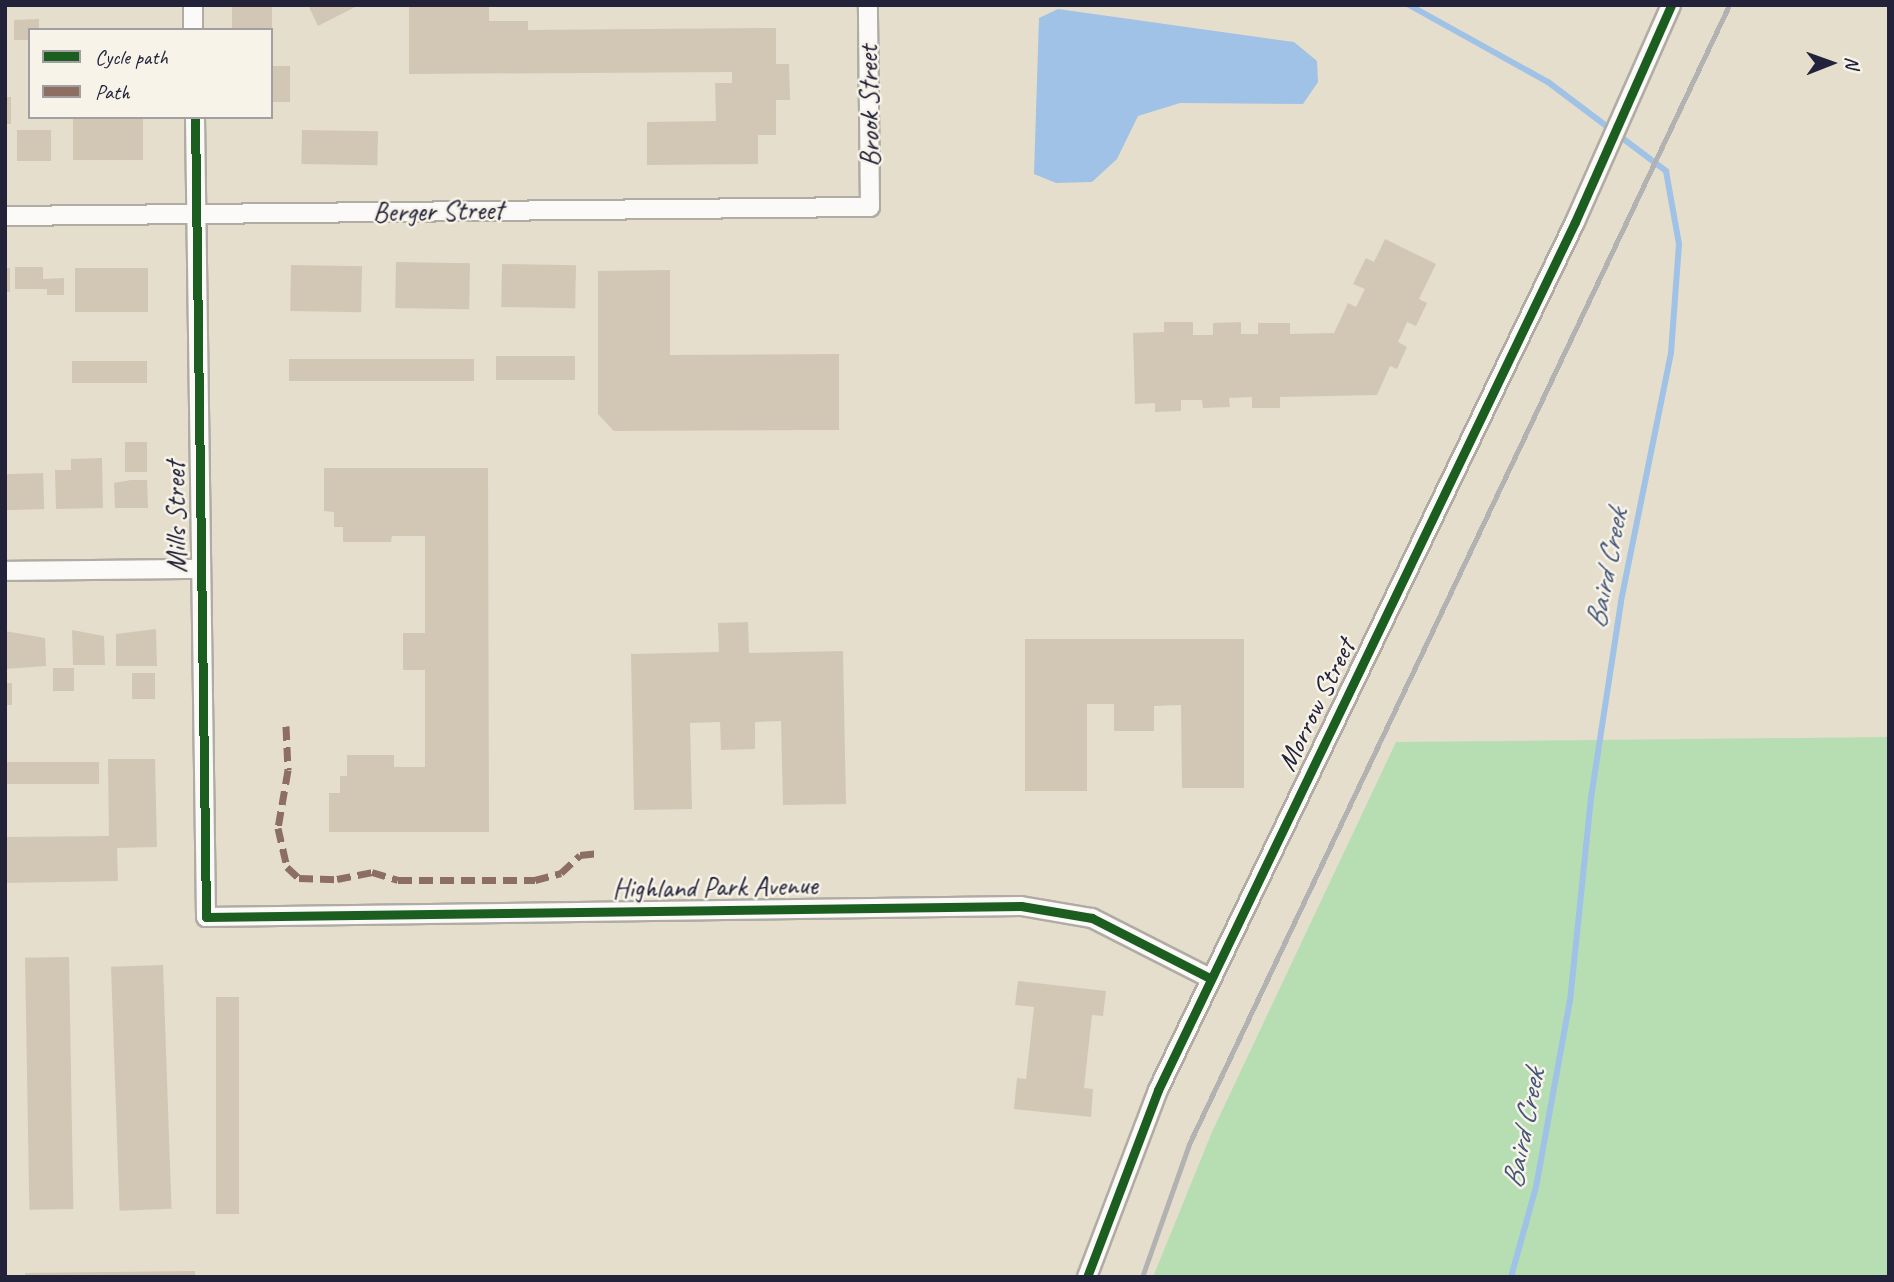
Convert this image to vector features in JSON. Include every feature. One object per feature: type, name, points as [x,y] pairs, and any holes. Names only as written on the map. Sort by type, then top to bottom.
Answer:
[{"type":"street","points":[[193,5],[194,28]]},
{"type":"street","name":"Brook Street","points":[[868,5],[870,207]]},
{"type":"street","name":"Morrow Street","points":[[1087,1277],[1158,1090],[1602,160],[1671,5]]},
{"type":"street","name":"Mills Street","points":[[195,119],[199,569],[206,916]]},
{"type":"street","name":"Berger Street","points":[[5,216],[870,207]]},
{"type":"street","points":[[5,571],[199,569]]},
{"type":"street","name":"Highland Park Avenue","points":[[206,916],[1021,906],[1092,918],[1210,978]]},
{"type":"green space","points":[[1889,737],[1889,1277],[1153,1277],[1212,1132],[1396,742]]},
{"type":"water","points":[[1058,9],[1294,42],[1317,61],[1318,82],[1303,104],[1180,103],[1138,116],[1117,159],[1092,182],[1056,183],[1034,174],[1039,18]]},
{"type":"building","points":[[232,5],[272,5],[272,28],[232,28]]},
{"type":"building","points":[[308,5],[359,5],[318,26]]},
{"type":"building","points":[[409,5],[489,5],[489,21],[528,21],[528,30],[776,28],[776,64],[789,64],[790,100],[776,100],[776,135],[758,135],[758,164],[647,165],[647,122],[716,121],[715,83],[732,83],[732,72],[409,74]]},
{"type":"building","points":[[39,19],[39,28],[28,28],[28,40],[14,40],[14,20]]},
{"type":"building","points":[[273,66],[290,66],[290,102],[273,102]]},
{"type":"building","points":[[5,97],[11,97],[11,124],[5,124]]},
{"type":"building","points":[[73,119],[143,119],[143,160],[73,160]]},
{"type":"building","points":[[17,130],[51,130],[51,161],[17,161]]},
{"type":"building","points":[[302,130],[378,131],[377,165],[301,164]]},
{"type":"building","points":[[1385,239],[1436,264],[1419,299],[1427,303],[1416,326],[1407,322],[1398,342],[1407,347],[1397,369],[1390,366],[1377,395],[1280,397],[1280,408],[1252,408],[1252,397],[1229,398],[1230,407],[1203,408],[1202,400],[1181,400],[1181,411],[1155,412],[1155,403],[1135,404],[1133,333],[1164,332],[1164,322],[1193,322],[1193,335],[1213,335],[1213,323],[1241,322],[1241,334],[1258,334],[1258,323],[1290,323],[1290,334],[1334,333],[1348,303],[1356,307],[1365,289],[1353,284],[1366,258],[1374,262]]},
{"type":"building","points":[[396,262],[470,263],[469,309],[395,308]]},
{"type":"building","points":[[502,264],[576,265],[575,308],[501,307]]},
{"type":"building","points":[[291,265],[362,266],[361,312],[290,311]]},
{"type":"building","points":[[15,267],[43,267],[43,279],[64,278],[64,295],[47,295],[47,289],[15,289]]},
{"type":"building","points":[[5,268],[10,268],[10,292],[5,292]]},
{"type":"building","points":[[75,268],[148,268],[148,312],[75,312]]},
{"type":"building","points":[[670,270],[670,355],[839,354],[839,430],[614,431],[598,414],[598,271]]},
{"type":"building","points":[[496,356],[575,356],[575,380],[496,380]]},
{"type":"building","points":[[289,359],[474,359],[474,381],[289,381]]},
{"type":"building","points":[[72,361],[147,361],[147,383],[72,383]]},
{"type":"building","points":[[125,442],[147,442],[147,472],[125,472]]},
{"type":"building","points":[[102,458],[103,508],[56,509],[55,470],[71,470],[71,459]]},
{"type":"building","points":[[324,468],[488,468],[489,832],[329,832],[329,793],[340,793],[340,776],[347,776],[347,755],[394,755],[394,767],[425,767],[425,670],[403,670],[403,633],[425,633],[425,536],[392,536],[391,542],[343,542],[343,527],[334,527],[334,512],[324,511]]},
{"type":"building","points":[[43,473],[44,509],[6,510],[5,474]]},
{"type":"building","points":[[147,480],[148,508],[115,508],[114,483]]},
{"type":"building","points":[[748,622],[749,653],[843,651],[846,804],[783,805],[781,721],[755,722],[755,749],[721,750],[720,722],[690,723],[692,809],[634,810],[631,654],[719,652],[718,623]]},
{"type":"building","points":[[156,629],[157,666],[116,666],[116,634]]},
{"type":"building","points":[[72,630],[104,636],[105,665],[73,665]]},
{"type":"building","points":[[5,631],[45,638],[46,666],[5,669]]},
{"type":"building","points":[[1025,639],[1244,639],[1244,788],[1182,788],[1181,705],[1154,706],[1154,731],[1114,731],[1114,704],[1087,704],[1087,791],[1025,791]]},
{"type":"building","points":[[53,668],[74,668],[74,691],[53,691]]},
{"type":"building","points":[[132,673],[155,673],[155,699],[132,699]]},
{"type":"building","points":[[5,683],[12,683],[12,705],[5,705]]},
{"type":"building","points":[[108,759],[155,759],[157,847],[117,848],[118,881],[5,883],[5,837],[109,836]]},
{"type":"building","points":[[5,762],[99,762],[99,784],[5,784]]},
{"type":"building","points":[[69,957],[73,1209],[29,1210],[25,958]]},
{"type":"building","points":[[163,965],[172,1209],[120,1211],[111,967]]},
{"type":"building","points":[[1018,981],[1106,991],[1103,1016],[1092,1015],[1084,1088],[1093,1089],[1091,1117],[1014,1109],[1017,1078],[1026,1079],[1034,1007],[1015,1005]]},
{"type":"building","points":[[216,997],[239,997],[239,1214],[216,1214]]},
{"type":"building","points":[[195,1271],[195,1277],[25,1277],[25,1273]]},
{"type":"waterway","name":"Baird Creek","points":[[1409,5],[1548,82],[1666,171],[1679,244],[1671,353],[1621,602],[1591,798],[1570,1000],[1536,1187],[1511,1277]]},
{"type":"railway","points":[[1142,1277],[1189,1144],[1729,5]]},
{"type":"marked path","points":[[286,726],[288,770],[278,828],[287,867],[299,878],[337,879],[372,872],[398,880],[535,880],[561,873],[580,855],[599,853]]},
{"type":"cycle path","points":[[1087,1277],[1158,1090],[1575,222],[1671,5]]},
{"type":"cycle path","points":[[195,119],[206,917],[1021,906],[1092,918],[1210,978]]}]
